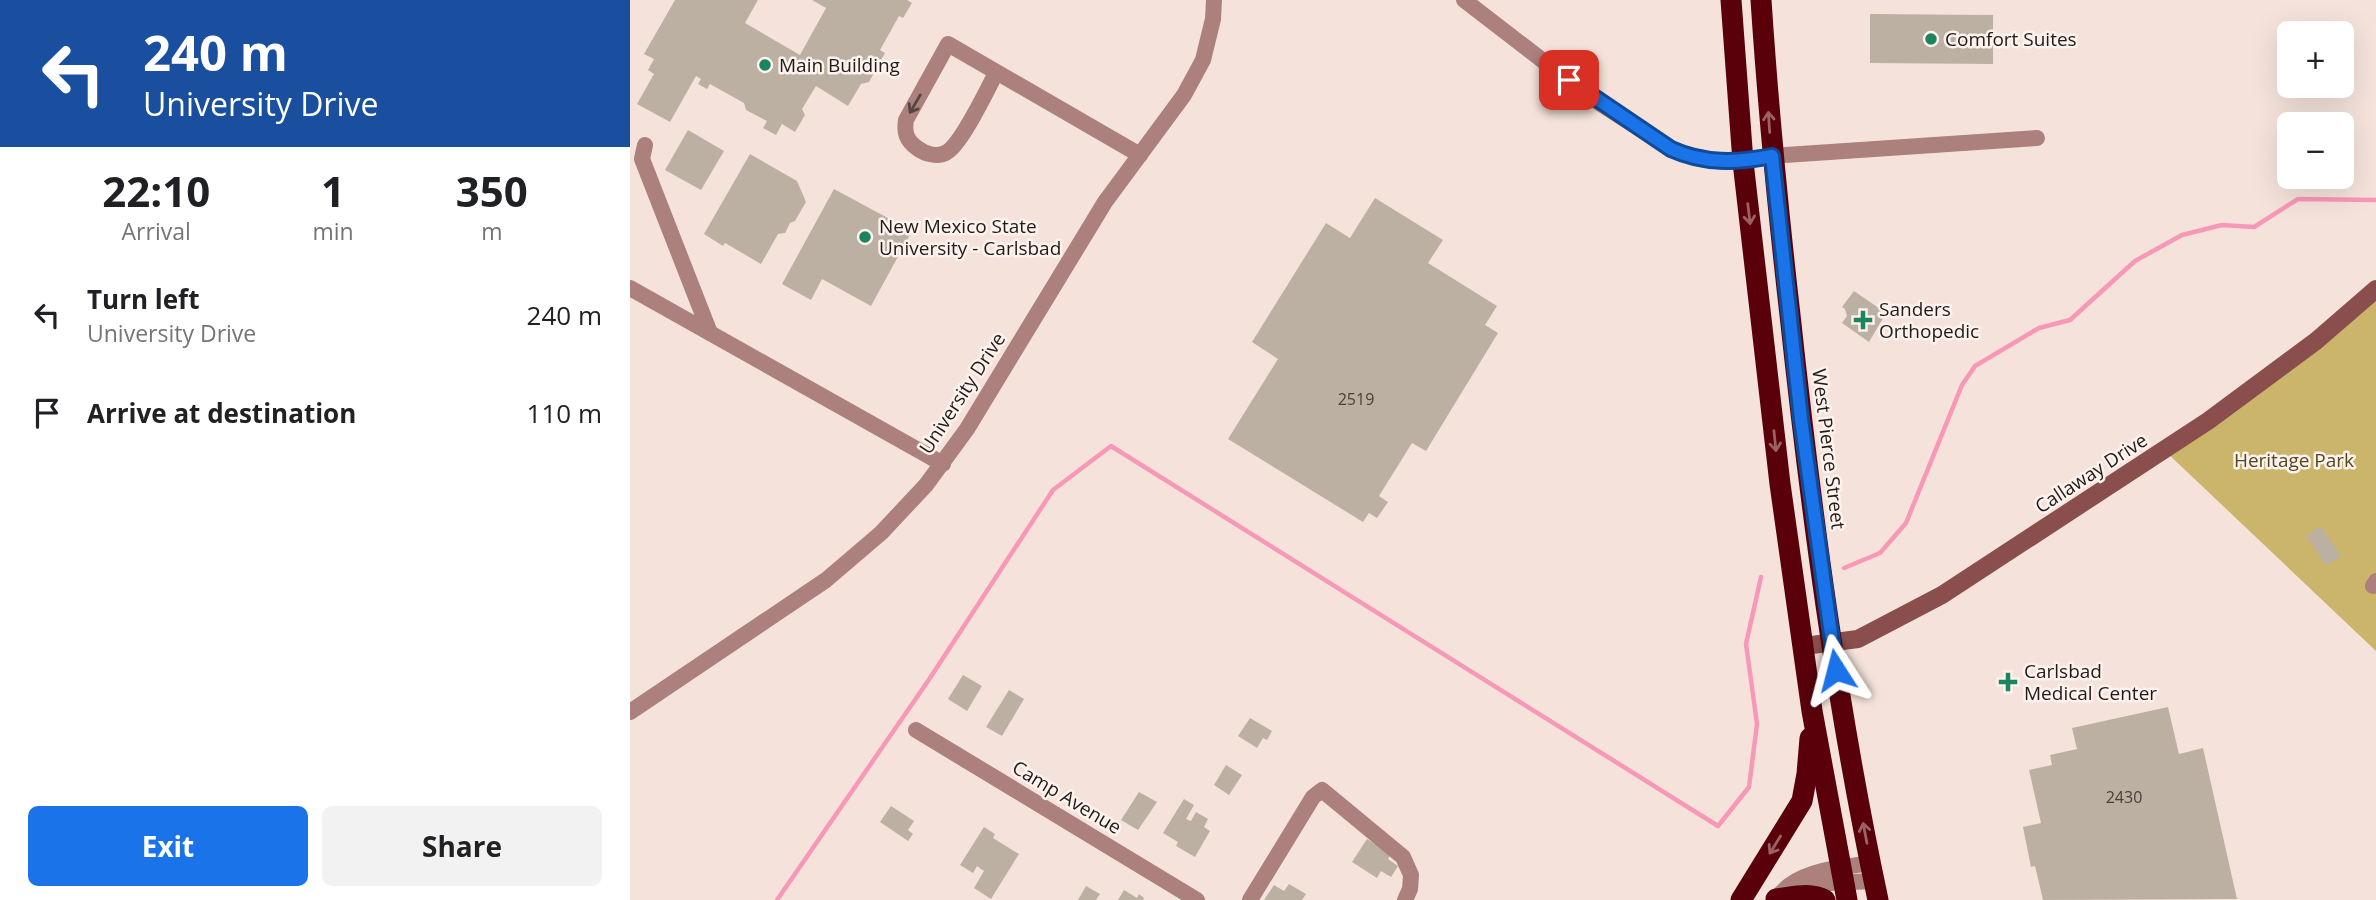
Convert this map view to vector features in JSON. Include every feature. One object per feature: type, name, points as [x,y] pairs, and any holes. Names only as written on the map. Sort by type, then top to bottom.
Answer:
[{"type":"highway","points":[[1731,0],[1743,162],[1780,484],[1812,712],[1843,883]]},
{"type":"highway","name":"West Pierce Street","points":[[1760,0],[1772,156],[1800,409],[1831,643],[1874,881]]},
{"type":"highway","points":[[1741,900],[1802,801],[1812,712]]},
{"type":"highway","points":[[1775,899],[1807,895],[1825,900]]},
{"type":"street","name":"University Drive","points":[[630,712],[826,580],[903,511],[943,464],[1105,202],[1184,95],[1203,60],[1213,19],[1214,0]]},
{"type":"street","points":[[1464,0],[1590,96],[1671,149],[1700,159],[1743,162],[1772,156],[2037,138]]},
{"type":"street","points":[[996,72],[958,141],[949,151],[939,155],[926,153],[908,140],[904,131],[905,120],[948,44],[1140,155]]},
{"type":"street","points":[[645,145],[642,159],[710,333]]},
{"type":"street","points":[[630,288],[943,464]]},
{"type":"street","name":"Callaway Drive","points":[[1804,646],[1858,639],[1942,595],[2219,413],[2316,341],[2376,289]]},
{"type":"street","name":"Camp Avenue","points":[[916,730],[1197,900]]},
{"type":"street","points":[[1250,900],[1313,797],[1322,790],[1403,857],[1411,875],[1405,900]]},
{"type":"street","points":[[1775,899],[1800,880],[1843,883],[1874,881]]},
{"type":"green space","name":"Heritage Park","points":[[2376,289],[2376,651],[2164,450]]},
{"type":"building","name":"Main Building","points":[[675,0],[758,0],[745,23],[800,55],[826,8],[812,0],[907,0],[912,3],[903,18],[899,16],[880,50],[885,53],[869,82],[861,84],[848,106],[816,86],[802,109],[805,115],[795,132],[782,124],[776,135],[763,128],[767,121],[746,110],[744,103],[710,84],[707,89],[698,84],[701,79],[696,76],[670,122],[637,104],[654,74],[648,70],[654,59],[644,54]]},
{"type":"building","name":"Comfort Suites","points":[[1870,14],[1993,15],[1993,64],[1870,63]]},
{"type":"building","points":[[688,130],[724,151],[701,190],[665,170]]},
{"type":"building","points":[[750,154],[797,181],[806,202],[785,233],[778,234],[761,264],[704,234]]},
{"type":"building","points":[[834,189],[912,231],[871,306],[822,279],[811,300],[782,284]]},
{"type":"building","points":[[1375,198],[1443,240],[1428,263],[1497,306],[1485,325],[1498,333],[1426,451],[1412,443],[1379,496],[1388,502],[1377,518],[1369,513],[1363,522],[1228,439],[1278,359],[1252,342],[1326,223],[1350,238]]},
{"type":"building","name":"Sanders Orthopedic","points":[[1854,291],[1886,313],[1869,342],[1842,323],[1847,316],[1842,307]]},
{"type":"building","points":[[2321,526],[2341,556],[2326,566],[2306,535]]},
{"type":"building","points":[[963,675],[982,686],[967,711],[948,699]]},
{"type":"building","points":[[1009,690],[1024,699],[1002,736],[986,727]]},
{"type":"building","points":[[2168,707],[2179,754],[2203,748],[2237,899],[2043,900],[2035,866],[2031,867],[2023,827],[2041,823],[2029,770],[2052,765],[2050,755],[2077,749],[2072,728]]},
{"type":"building","points":[[1250,718],[1272,731],[1267,740],[1263,738],[1257,748],[1238,736]]},
{"type":"building","points":[[1226,765],[1242,775],[1229,795],[1214,785]]},
{"type":"building","points":[[1139,792],[1157,802],[1138,830],[1121,820]]},
{"type":"building","points":[[1184,799],[1194,805],[1186,819],[1191,821],[1196,812],[1208,819],[1204,827],[1210,831],[1195,857],[1176,846],[1178,842],[1163,833]]},
{"type":"building","points":[[891,806],[914,821],[908,830],[913,834],[908,841],[880,822]]},
{"type":"building","points":[[984,827],[995,834],[993,838],[1019,854],[991,899],[974,888],[984,871],[977,866],[973,873],[960,865]]},
{"type":"building","points":[[1367,839],[1391,854],[1388,859],[1398,866],[1391,877],[1381,871],[1377,878],[1352,862]]},
{"type":"building","points":[[1289,884],[1306,894],[1302,900],[1264,900],[1274,885],[1284,891]]},
{"type":"building","points":[[1086,886],[1100,894],[1096,900],[1078,900]]},
{"type":"building","points":[[1124,890],[1137,898],[1139,894],[1144,898],[1118,900]]},
{"type":"waterway","points":[[1844,568],[1880,553],[1906,523],[1962,385],[1975,366],[2039,328],[2070,320],[2135,261],[2182,235],[2222,225],[2254,227],[2298,199],[2376,200]]},
{"type":"waterway","points":[[777,900],[928,681],[1053,490],[1111,446],[1718,826],[1749,787],[1757,724],[1746,644],[1761,577]]},
{"type":"place","name":"Comfort Suites","points":[[1931,39]]},
{"type":"place","name":"Main Building","points":[[765,65]]},
{"type":"place","name":"New Mexico State University - Carlsbad","points":[[865,237]]},
{"type":"place","name":"Sanders Orthopedic","points":[[1863,320]]},
{"type":"place","name":"Carlsbad Medical Center","points":[[2008,682]]},
{"type":"route","points":[[1569,80],[1671,149],[1685,155],[1726,162],[1743,162],[1772,156],[1801,419],[1836,670]]}]
